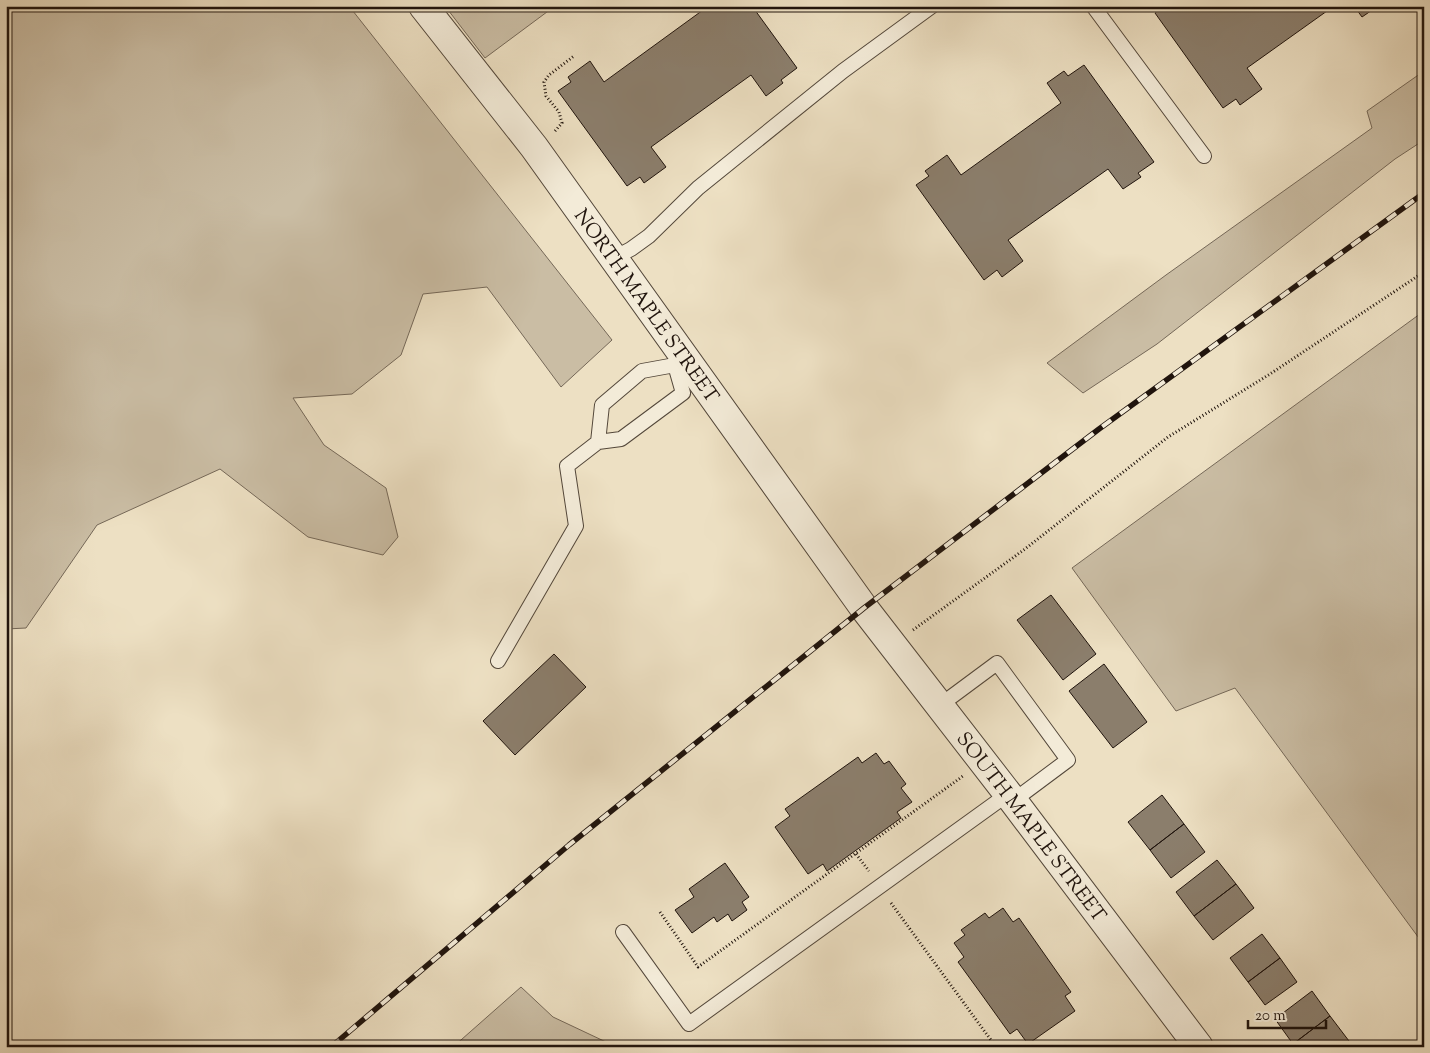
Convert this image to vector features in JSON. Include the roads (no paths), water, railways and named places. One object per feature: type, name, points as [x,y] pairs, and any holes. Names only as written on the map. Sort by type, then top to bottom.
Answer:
[{"type":"street","name":"NORTH MAPLE STREET","points":[[423,6],[534,147],[614,258],[680,361],[864,608]]},
{"type":"street","name":"SOUTH MAPLE STREET","points":[[864,608],[1011,798],[1199,1047]]},
{"type":"lane","points":[[614,258],[649,236],[706,182],[843,71],[932,6]]},
{"type":"lane","points":[[1093,6],[1204,156]]},
{"type":"lane","points":[[498,661],[576,526],[567,466],[598,442],[621,439],[683,394],[680,361],[642,371],[602,404],[598,442]]},
{"type":"lane","points":[[623,932],[689,1024],[880,886],[1068,760],[997,663],[939,706]]},
{"type":"railway","points":[[331,1047],[569,845],[864,608],[1099,429],[1424,193]]}]
